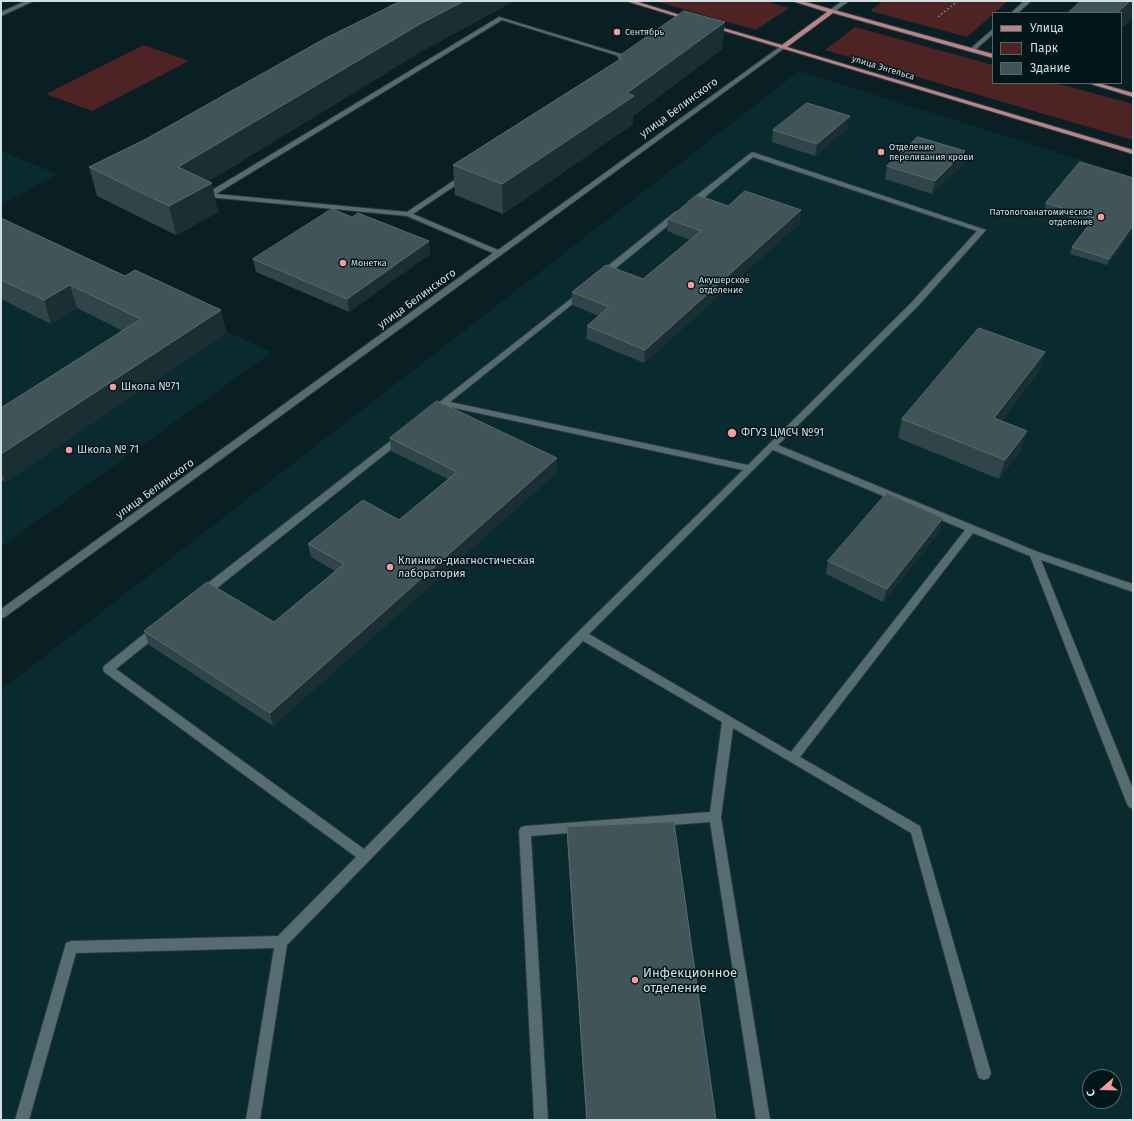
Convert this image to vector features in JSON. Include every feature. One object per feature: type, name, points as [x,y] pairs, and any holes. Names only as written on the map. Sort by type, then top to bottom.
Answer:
[{"type":"main road","name":"улица Энгельса","points":[[628,1],[1133,152]]},
{"type":"main road","points":[[795,1],[992,56]]},
{"type":"main road","name":"улица Белинского","points":[[783,47],[832,11]]},
{"type":"main road","points":[[1094,84],[1133,95]]},
{"type":"street","points":[[1,14],[31,1]]},
{"type":"street","name":"улица Белинского","points":[[832,11],[846,1]]},
{"type":"street","points":[[1015,12],[1028,1]]},
{"type":"street","points":[[498,253],[408,214],[208,195],[501,18],[639,60],[633,64]]},
{"type":"street","points":[[972,50],[992,33]]},
{"type":"street","name":"улица Белинского","points":[[1,614],[783,47]]},
{"type":"street","points":[[253,1120],[281,942],[582,635],[915,304],[982,230],[752,154],[430,413]]},
{"type":"street","points":[[408,214],[474,170]]},
{"type":"street","points":[[443,403],[750,468]]},
{"type":"street","points":[[195,600],[412,428]]},
{"type":"street","points":[[771,446],[1034,554],[1133,588]]},
{"type":"street","points":[[793,758],[971,528]]},
{"type":"street","points":[[1034,554],[1133,804]]},
{"type":"street","points":[[164,624],[108,669],[364,857]]},
{"type":"street","points":[[582,635],[916,830],[984,1073]]},
{"type":"street","points":[[728,720],[715,817],[763,1120]]},
{"type":"street","points":[[541,1120],[525,831],[715,817]]},
{"type":"street","points":[[22,1120],[71,947],[281,942]]},
{"type":"path","points":[[935,19],[958,1]]},
{"type":"shaded area","name":"ФГУЗ ЦМСЧ №91","points":[[799,71],[1133,176],[1133,1120],[1,1120],[1,690]]},
{"type":"shaded area","points":[[1,151],[58,174],[1,205]]},
{"type":"shaded area","name":"Школа № 71","points":[[1,230],[272,352],[1,547]]},
{"type":"green space","points":[[655,1],[764,1],[789,8],[756,30]]},
{"type":"green space","points":[[883,1],[1008,1],[995,12],[992,12],[992,15],[967,37],[870,11]]},
{"type":"green space","points":[[855,27],[992,65],[992,84],[1060,84],[1133,104],[1133,140],[825,50]]},
{"type":"green space","points":[[144,45],[189,61],[92,111],[46,94]]},
{"type":"building","points":[[401,1],[464,1],[420,24],[178,167],[212,183],[169,206],[89,167],[146,139],[322,40]]},
{"type":"building","points":[[1081,1],[1130,1],[1118,12],[1069,12]]},
{"type":"building","points":[[684,11],[725,22],[627,93],[634,96],[502,184],[453,165],[622,58],[618,57]]},
{"type":"building","points":[[807,103],[850,116],[817,144],[773,130]]},
{"type":"building","points":[[918,137],[965,151],[935,181],[887,166]]},
{"type":"building","name":"Патологоанатомическое отделение","points":[[1080,162],[1133,178],[1133,225],[1109,259],[1072,247],[1094,218],[1046,203]]},
{"type":"building","name":"Акушерское отделение","points":[[745,191],[801,210],[645,350],[587,326],[609,307],[572,292],[606,265],[643,279],[701,231],[668,219],[697,195],[728,206]]},
{"type":"building","name":"Монетка","points":[[332,209],[352,217],[358,213],[429,241],[347,299],[253,259]]},
{"type":"building","points":[[1,218],[125,276],[135,270],[221,310],[1,454],[1,408],[141,319],[70,285],[44,300],[1,280]]},
{"type":"building","points":[[979,328],[1045,352],[994,418],[1027,431],[1005,460],[902,419]]},
{"type":"building","name":"Клинико-диагностическая лаборатория","points":[[437,401],[557,458],[270,713],[144,631],[207,582],[274,622],[344,564],[308,544],[363,500],[399,520],[457,472],[390,438]]},
{"type":"building","points":[[887,493],[943,518],[887,589],[828,561]]},
{"type":"building","name":"Инфекционное отделение","points":[[674,822],[716,1120],[587,1120],[567,827]]},
{"type":"place","name":"Сентябрь","points":[[617,32]]},
{"type":"place","name":"Отделение переливания крови","points":[[881,152]]},
{"type":"place","name":"Патологоанатомическое отделение","points":[[1101,217]]},
{"type":"place","name":"Монетка","points":[[343,263]]},
{"type":"place","name":"Акушерское отделение","points":[[691,285]]},
{"type":"place","name":"Школа №71","points":[[113,387]]},
{"type":"place","name":"ФГУЗ ЦМСЧ №91","points":[[732,433]]},
{"type":"place","name":"Школа № 71","points":[[69,450]]},
{"type":"place","name":"Клинико-диагностическая лаборатория","points":[[390,567]]},
{"type":"place","name":"Инфекционное отделение","points":[[635,980]]}]
